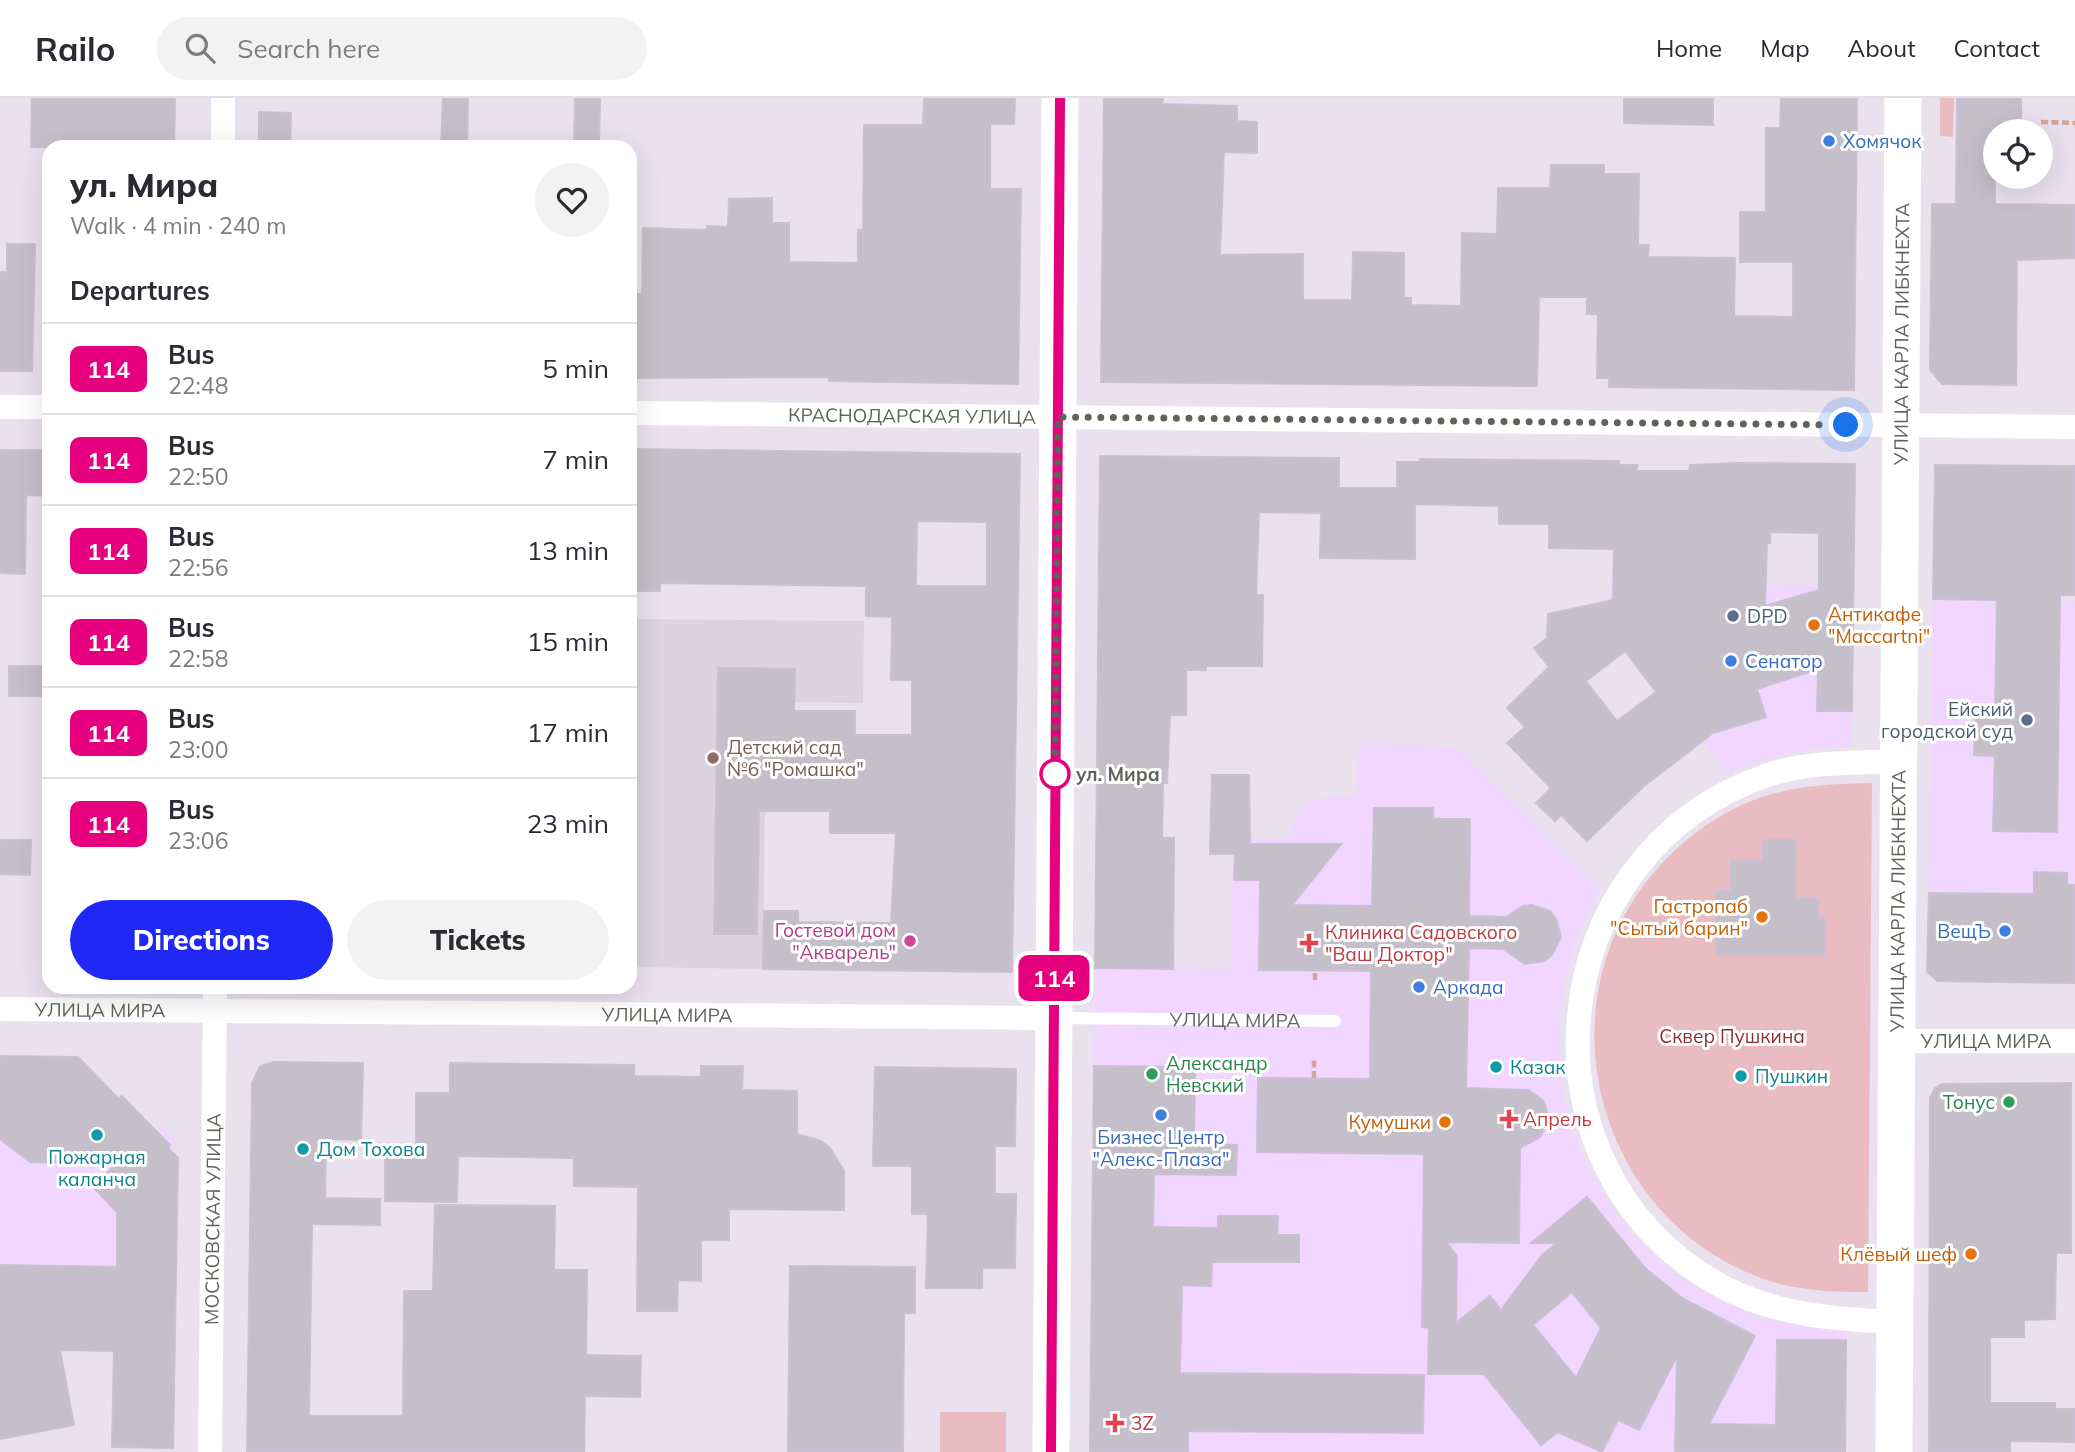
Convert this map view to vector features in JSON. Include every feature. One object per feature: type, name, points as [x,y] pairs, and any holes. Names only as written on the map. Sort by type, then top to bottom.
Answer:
[{"type":"street","points":[[223,98],[223,140]]},
{"type":"street","points":[[1051,1452],[1060,98]]},
{"type":"street","name":"УЛИЦА КАРЛА ЛИБКНЕХТА","points":[[1894,1452],[1903,98]]},
{"type":"street","points":[[0,407],[42,407]]},
{"type":"street","name":"КРАСНОДАРСКАЯ УЛИЦА","points":[[637,413],[2075,427]]},
{"type":"street","points":[[1895,1322],[1827,1319],[1766,1305],[1723,1287],[1676,1255],[1654,1234],[1622,1194],[1598,1150],[1581,1089],[1577,1027],[1587,965],[1609,910],[1639,865],[1681,823],[1729,791],[1785,770],[1809,764],[1899,761]]},
{"type":"street","name":"УЛИЦА МИРА","points":[[0,1009],[215,999],[1054,1018]]},
{"type":"street","name":"МОСКОВСКАЯ УЛИЦА","points":[[210,1452],[215,999]]},
{"type":"street","name":"УЛИЦА МИРА","points":[[1897,1041],[2075,1041]]},
{"type":"lane","name":"УЛИЦА МИРА","points":[[1054,1018],[1335,1021]]},
{"type":"path","points":[[2053,122],[2075,122]]},
{"type":"path","points":[[1969,732],[1995,732]]},
{"type":"path","points":[[1315,970],[1315,980]]},
{"type":"path","points":[[1314,1058],[1314,1079]]},
{"type":"shaded area","points":[[1609,583],[1854,587],[1852,746],[1796,751],[1727,773],[1663,686],[1669,681],[1608,601]]},
{"type":"shaded area","points":[[1933,599],[2075,601],[2075,983],[1937,981],[1927,971]]},
{"type":"shaded area","name":"Детский сад №6 \"Ромашка\"","points":[[637,619],[864,621],[863,703],[795,702],[793,811],[765,811],[763,969],[637,967]]},
{"type":"shaded area","points":[[1359,744],[1456,747],[1600,888],[1574,944],[1559,1014],[1560,1077],[1573,1133],[1584,1161],[1625,1226],[1668,1268],[1695,1287],[1761,1318],[1846,1331],[1845,1452],[1090,1452],[1095,968],[1231,969],[1233,839],[1287,840],[1298,814],[1313,801],[1332,795],[1357,796]]},
{"type":"shaded area","points":[[0,1056],[78,1057],[119,1099],[122,1096],[154,1132],[161,1125],[176,1140],[168,1148],[178,1158],[175,1319],[0,1316]]},
{"type":"green space","points":[[1940,98],[1954,98],[1953,137],[1940,136]]},
{"type":"green space","name":"Сквер Пушкина","points":[[1872,783],[1868,1292],[1808,1289],[1773,1282],[1717,1257],[1670,1220],[1634,1174],[1609,1121],[1596,1064],[1596,1005],[1610,948],[1638,893],[1663,862],[1693,835],[1726,813],[1762,797],[1803,788]]},
{"type":"green space","points":[[940,1412],[1006,1412],[1006,1452],[940,1452]]},
{"type":"building","points":[[32,98],[175,98],[174,140],[42,140],[42,147],[31,147]]},
{"type":"building","points":[[443,98],[468,98],[467,140],[441,140]]},
{"type":"building","points":[[575,98],[600,98],[599,140],[574,140]]},
{"type":"building","points":[[924,98],[1015,98],[1014,124],[990,124],[990,189],[1021,189],[1018,384],[829,381],[829,377],[637,378],[637,294],[642,294],[643,228],[706,230],[707,226],[728,227],[729,199],[772,198],[772,223],[789,223],[789,262],[858,263],[858,230],[863,230],[864,125],[923,125]]},
{"type":"building","points":[[1104,98],[1163,98],[1162,104],[1237,106],[1237,121],[1257,122],[1257,153],[1224,152],[1220,255],[1303,254],[1303,300],[1352,300],[1353,252],[1404,253],[1404,298],[1411,298],[1411,305],[1461,306],[1462,233],[1497,234],[1498,188],[1550,188],[1551,165],[1604,165],[1604,174],[1639,174],[1638,245],[1649,245],[1648,257],[1735,258],[1734,316],[1793,317],[1793,262],[1740,262],[1740,212],[1766,212],[1766,128],[1780,128],[1781,98],[1857,98],[1854,390],[1609,387],[1609,378],[1597,378],[1598,314],[1587,314],[1587,297],[1539,297],[1537,386],[1101,382]]},
{"type":"building","points":[[1624,98],[1713,98],[1713,125],[1624,123]]},
{"type":"building","points":[[1957,98],[2021,98],[2021,119],[1983,119],[1983,189],[1995,189],[1995,204],[2075,205],[2075,258],[2017,260],[2016,385],[1942,384],[1930,370],[1932,204],[1956,204]]},
{"type":"building","points":[[259,112],[291,113],[290,140],[259,140]]},
{"type":"building","points":[[7,244],[35,244],[32,371],[0,371],[0,272],[7,272]]},
{"type":"building","points":[[637,449],[1020,454],[1012,972],[763,969],[764,911],[798,911],[798,922],[891,923],[896,833],[830,833],[830,811],[759,811],[757,934],[714,934],[718,668],[795,669],[794,711],[855,711],[855,735],[912,735],[912,680],[891,680],[892,617],[866,616],[866,586],[660,583],[660,591],[637,591]],"holes":[[[917,521],[987,522],[987,586],[916,586]]]},
{"type":"building","points":[[0,450],[42,450],[42,496],[26,495],[25,574],[0,573]]},
{"type":"building","points":[[1100,456],[1339,458],[1339,488],[1397,488],[1397,462],[1420,462],[1420,459],[1619,461],[1619,465],[1637,465],[1637,471],[1689,471],[1690,465],[1738,463],[1855,464],[1852,711],[1817,711],[1818,669],[1757,689],[1766,717],[1713,733],[1644,786],[1587,841],[1561,815],[1555,821],[1536,803],[1551,788],[1507,743],[1525,727],[1507,708],[1549,667],[1534,648],[1547,638],[1548,614],[1613,600],[1614,549],[1549,548],[1549,524],[1499,524],[1499,506],[1415,504],[1415,559],[1320,558],[1321,513],[1259,512],[1256,595],[1263,595],[1262,666],[1206,666],[1206,670],[1186,670],[1186,715],[1170,715],[1167,783],[1163,783],[1162,838],[1174,838],[1173,969],[1095,968]],"holes":[[[1770,532],[1819,533],[1819,590],[1765,606],[1767,543],[1770,543]],[[1625,651],[1656,692],[1617,721],[1586,681]]]},
{"type":"building","points":[[1935,465],[2075,466],[2075,595],[2060,595],[2057,832],[1993,831],[1995,756],[1974,755],[1975,708],[1995,708],[1997,600],[1933,599]]},
{"type":"building","points":[[9,666],[42,666],[42,696],[9,696]]},
{"type":"building","points":[[1212,775],[1249,775],[1250,844],[1341,844],[1292,905],[1372,906],[1374,808],[1433,808],[1433,819],[1470,819],[1469,916],[1506,917],[1523,906],[1532,905],[1550,911],[1556,919],[1561,937],[1552,955],[1544,961],[1525,964],[1503,949],[1469,948],[1466,1088],[1528,1090],[1544,1101],[1549,1120],[1540,1137],[1520,1148],[1519,1243],[1446,1242],[1457,1256],[1456,1323],[1490,1296],[1501,1310],[1543,1254],[1557,1243],[1531,1243],[1587,1197],[1645,1268],[1682,1298],[1755,1336],[1709,1424],[1776,1425],[1777,1340],[1846,1340],[1845,1452],[1675,1452],[1677,1356],[1639,1430],[1618,1420],[1602,1452],[1558,1432],[1541,1445],[1484,1374],[1428,1374],[1429,1328],[1422,1327],[1424,1154],[1257,1152],[1258,1078],[1370,1079],[1371,971],[1259,970],[1260,880],[1234,880],[1235,854],[1210,854]],"holes":[[[1572,1292],[1601,1328],[1576,1378],[1533,1325]]]},
{"type":"building","points":[[0,840],[31,840],[30,875],[0,874]]},
{"type":"building","points":[[1763,840],[1796,840],[1795,898],[1819,898],[1819,919],[1824,919],[1824,955],[1716,955],[1716,891],[1731,891],[1731,861],[1763,861]]},
{"type":"building","points":[[2034,872],[2067,873],[2067,885],[2075,885],[2075,983],[1937,981],[1927,971],[1929,893],[2034,894]]},
{"type":"building","points":[[0,1056],[78,1057],[119,1099],[122,1096],[170,1145],[168,1148],[178,1158],[173,1448],[112,1447],[114,1351],[60,1350],[74,1425],[0,1439],[0,1265],[117,1267],[117,1212],[93,1187],[116,1164],[30,1162],[0,1139]]},
{"type":"building","points":[[274,1062],[363,1063],[361,1140],[326,1139],[325,1198],[380,1199],[380,1225],[312,1224],[309,1416],[403,1416],[404,1291],[433,1291],[435,1205],[555,1206],[554,1270],[587,1270],[586,1355],[641,1356],[640,1397],[585,1396],[584,1452],[247,1452],[252,1083],[260,1066]]},
{"type":"building","points":[[450,1063],[634,1065],[634,1076],[701,1077],[701,1066],[743,1066],[742,1090],[797,1091],[797,1134],[821,1141],[830,1148],[844,1171],[844,1210],[729,1209],[729,1240],[701,1240],[701,1281],[678,1280],[677,1311],[637,1311],[638,1187],[574,1186],[574,1158],[458,1156],[457,1202],[385,1201],[385,1156],[416,1157],[416,1093],[450,1093]]},
{"type":"building","points":[[1094,1066],[1195,1067],[1194,1144],[1237,1145],[1236,1175],[1154,1174],[1153,1227],[1218,1228],[1218,1216],[1278,1216],[1277,1235],[1299,1235],[1299,1262],[1212,1262],[1211,1286],[1182,1285],[1180,1373],[1424,1375],[1423,1433],[1188,1431],[1188,1452],[1090,1452]]},
{"type":"building","points":[[875,1067],[1016,1069],[1015,1146],[995,1146],[995,1194],[1016,1194],[1015,1268],[982,1268],[982,1288],[926,1288],[928,1214],[912,1214],[912,1166],[873,1166]]},
{"type":"building","points":[[2071,1083],[2071,1253],[2056,1253],[2055,1319],[2024,1320],[2024,1337],[1990,1337],[1990,1403],[2055,1403],[2055,1409],[2075,1409],[2075,1442],[2010,1441],[2010,1452],[1929,1452],[1930,1098],[1935,1088],[1942,1084]]},
{"type":"building","points":[[790,1266],[915,1267],[915,1313],[904,1313],[903,1452],[788,1452]]},
{"type":"bus line","name":"114","points":[[1051,1452],[1060,98]]},
{"type":"place","name":"Хомячок","points":[[1829,141]]},
{"type":"place","name":"DPD","points":[[1733,616]]},
{"type":"place","name":"Антикафе \"Maccartni\"","points":[[1814,625]]},
{"type":"place","name":"Сенатор","points":[[1731,661]]},
{"type":"place","name":"Ейский городской суд","points":[[2027,720]]},
{"type":"place","name":"Детский сад №6 \"Ромашка\"","points":[[713,758]]},
{"type":"place","name":"ул. Мира","points":[[1055,774]]},
{"type":"place","name":"Гастропаб \"Сытый барин\"","points":[[1762,917]]},
{"type":"place","name":"ВещЪ","points":[[2005,931]]},
{"type":"place","name":"Гостевой дом \"Акварель\"","points":[[910,941]]},
{"type":"place","name":"Клиника Садовского \"Ваш Доктор\"","points":[[1309,943]]},
{"type":"place","name":"Аркада","points":[[1419,987]]},
{"type":"place","name":"Казак","points":[[1496,1067]]},
{"type":"place","name":"Александр Невский","points":[[1152,1074]]},
{"type":"place","name":"Пушкин","points":[[1741,1076]]},
{"type":"place","name":"Тонус","points":[[2009,1102]]},
{"type":"place","name":"Бизнес Центр \"Алекс-Плаза\"","points":[[1161,1115]]},
{"type":"place","name":"Апрель","points":[[1509,1119]]},
{"type":"place","name":"Кумушки","points":[[1445,1122]]},
{"type":"place","name":"Пожарная каланча","points":[[97,1135]]},
{"type":"place","name":"Дом Тохова","points":[[303,1149]]},
{"type":"place","name":"Клёвый шеф","points":[[1971,1254]]},
{"type":"place","name":"3Z","points":[[1115,1423]]},
{"type":"route","points":[[1055,774],[1055,782],[1058,417],[1846,425]]}]
